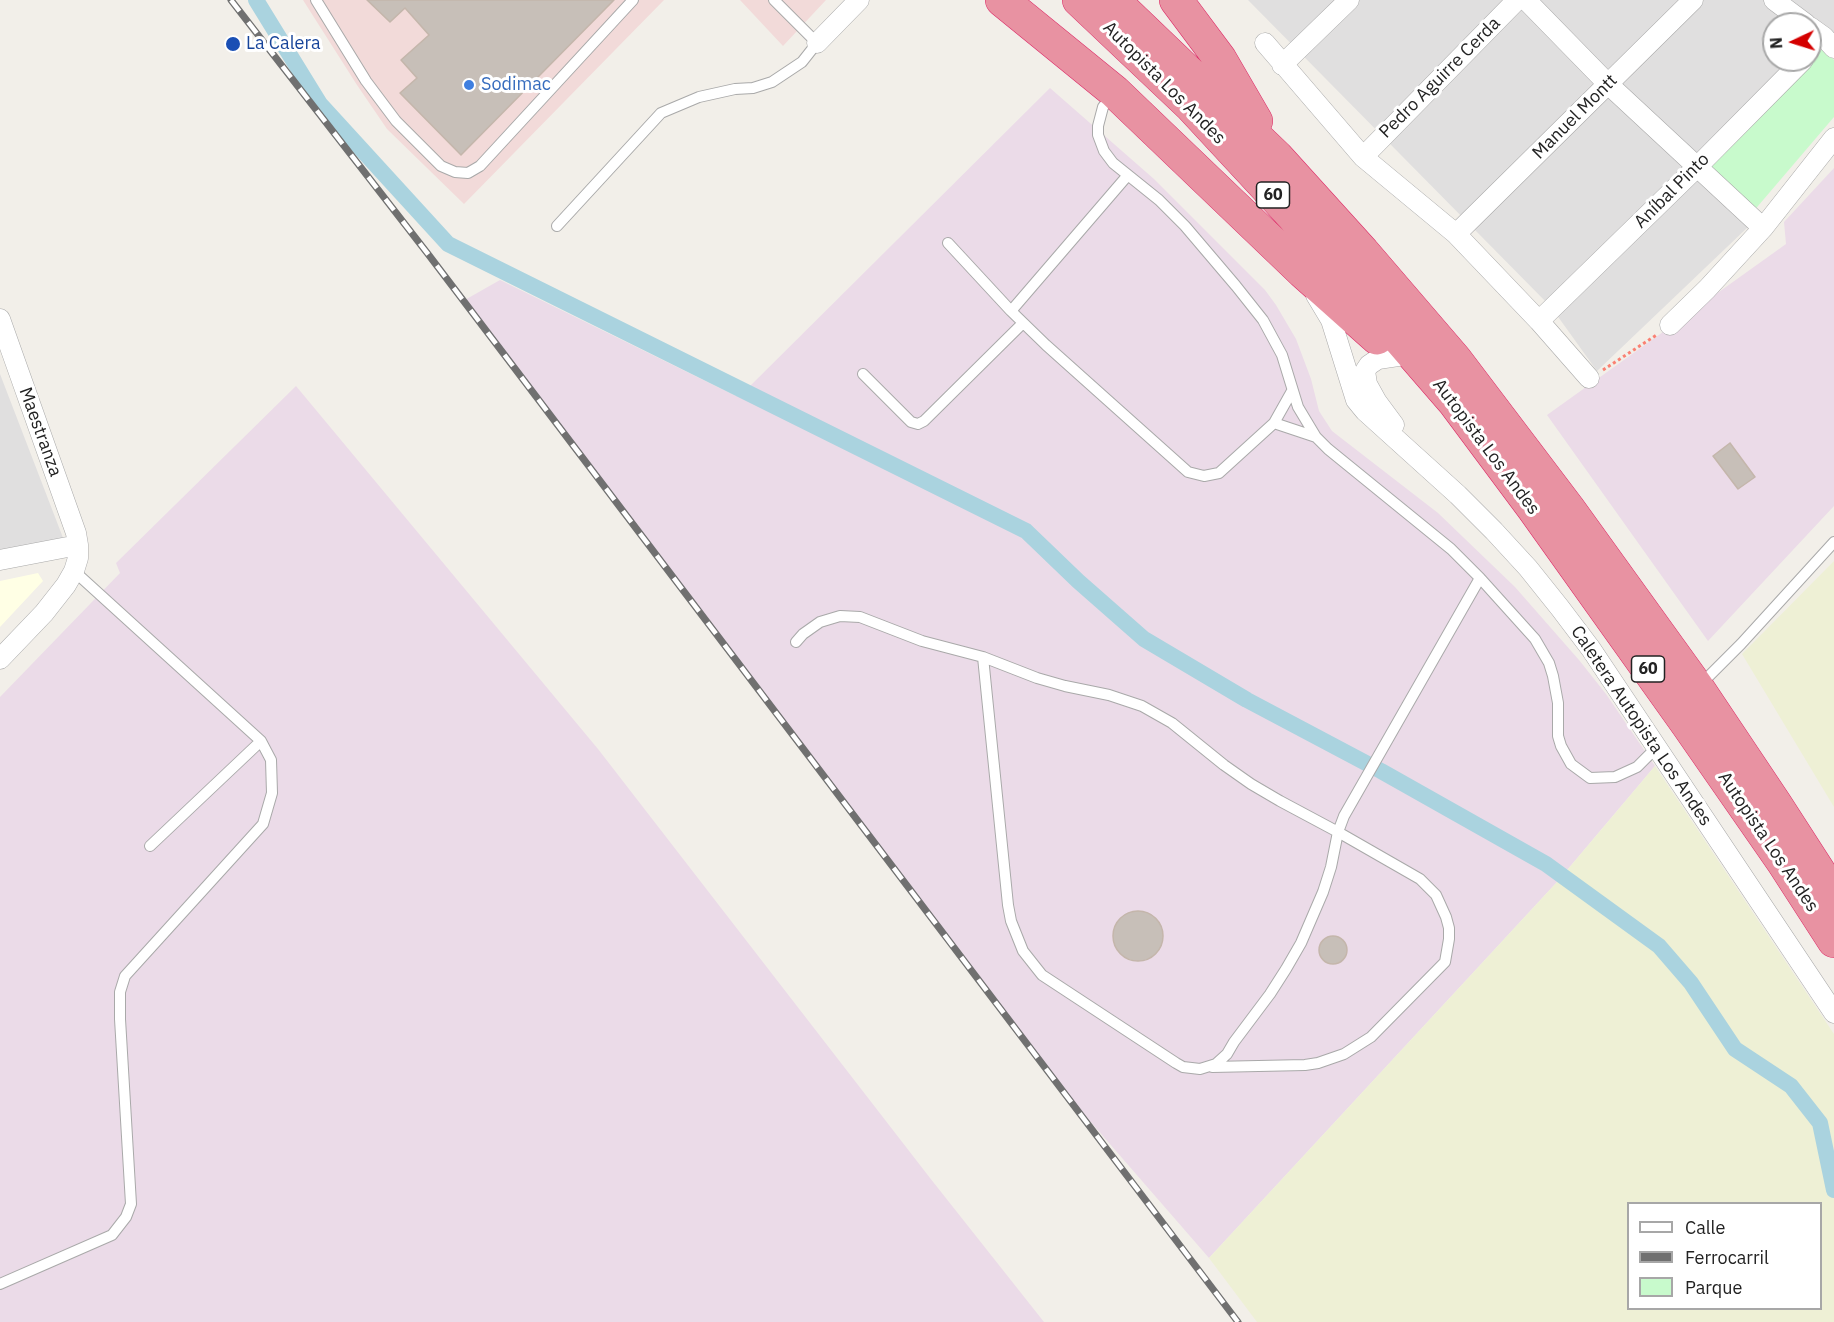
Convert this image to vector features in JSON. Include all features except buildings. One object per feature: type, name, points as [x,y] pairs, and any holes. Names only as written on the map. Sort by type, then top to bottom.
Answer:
[{"type":"highway","points":[[1002,0],[1115,92],[1335,302],[1454,402]]},
{"type":"highway","name":"Autopista Los Andes","points":[[1079,0],[1207,123],[1292,215],[1454,402],[1681,715],[1783,862],[1834,941]]},
{"type":"highway","name":"Autopista Los Andes","points":[[1113,0],[1276,157],[1455,358],[1568,508],[1697,687],[1834,895]]},
{"type":"highway","points":[[1176,0],[1220,60],[1276,157]]},
{"type":"street","points":[[818,43],[859,0]]},
{"type":"street","points":[[1282,65],[1349,0]]},
{"type":"street","name":"Pedro Aguirre Cerda","points":[[1363,157],[1517,0]]},
{"type":"street","points":[[1526,0],[1608,84],[1763,228]]},
{"type":"street","name":"Manuel Montt","points":[[1456,234],[1693,0]]},
{"type":"street","points":[[1774,0],[1790,12]]},
{"type":"street","points":[[1265,44],[1363,157],[1456,234],[1539,321],[1588,378]]},
{"type":"street","name":"Aníbal Pinto","points":[[1539,321],[1791,72]]},
{"type":"street","points":[[1670,325],[1763,228],[1834,138]]},
{"type":"street","name":"Caletera Autopista Los Andes","points":[[1303,272],[1331,320],[1356,400],[1494,531],[1534,576],[1591,649],[1834,1013]]},
{"type":"street","name":"Maestranza","points":[[0,319],[76,533],[78,545]]},
{"type":"street","name":"Caletera Autopista Los Andes","points":[[1398,356],[1378,359],[1369,365],[1365,376],[1377,402],[1420,462]]},
{"type":"street","points":[[0,560],[78,545],[78,558],[66,585],[44,613],[0,659]]},
{"type":"lane","points":[[316,0],[366,81],[396,121],[441,166],[455,172],[468,173],[480,166],[633,0]]},
{"type":"lane","points":[[557,226],[661,113],[699,97],[735,89],[753,88],[772,82],[802,62],[818,43],[774,0]]},
{"type":"lane","points":[[1115,92],[1108,99],[1100,116],[1098,135],[1108,158],[1159,200],[1185,226],[1263,320],[1282,355],[1292,391],[1306,423],[1316,437],[1434,535],[1480,578],[1535,639],[1546,657],[1556,689],[1558,736],[1571,764],[1590,778],[1615,777],[1637,767],[1656,748]]},
{"type":"lane","points":[[1011,310],[1128,175]]},
{"type":"lane","points":[[948,243],[1023,322],[1193,475],[1204,477],[1219,473],[1275,423],[1292,391]]},
{"type":"lane","points":[[864,374],[910,422],[918,424],[924,421],[1023,322]]},
{"type":"lane","points":[[1275,423],[1316,437]]},
{"type":"lane","points":[[1697,687],[1741,644],[1834,542]]},
{"type":"lane","points":[[0,1284],[112,1235],[126,1217],[131,1204],[120,1019],[120,992],[125,976],[263,824],[272,793],[271,760],[261,741],[74,571]]},
{"type":"lane","points":[[1209,1068],[1227,1054],[1234,1041],[1270,994],[1301,943],[1314,916],[1331,867],[1338,832],[1352,801],[1480,578]]},
{"type":"lane","points":[[796,642],[820,622],[840,616],[851,616],[869,620],[922,642],[983,657],[1037,678],[1109,695],[1150,710],[1172,723],[1251,784],[1420,879],[1436,896],[1446,916],[1449,939],[1445,962],[1371,1037],[1344,1054],[1305,1065],[1191,1069],[1176,1063],[1042,975],[1023,951],[1011,921],[1008,905],[983,657]]},
{"type":"lane","points":[[150,846],[261,741]]},
{"type":"path","points":[[1588,378],[1606,369],[1670,325]]},
{"type":"shaded area","points":[[303,0],[664,0],[464,204],[387,129]]},
{"type":"shaded area","points":[[740,0],[826,0],[783,46]]},
{"type":"shaded area","points":[[1248,0],[1834,0],[1834,40],[1822,41],[1822,12],[1762,12],[1762,72],[1788,72],[1748,227],[1597,371],[1551,307]]},
{"type":"shaded area","points":[[1050,88],[1154,179],[1265,290],[1296,339],[1311,379],[1319,411],[1332,431],[1438,513],[1515,587],[1606,694],[1655,766],[1557,882],[1209,1258],[1076,1105],[463,301],[500,280],[736,396],[745,391]]},
{"type":"shaded area","points":[[1834,168],[1834,506],[1708,641],[1547,415],[1786,244],[1784,222]]},
{"type":"shaded area","points":[[0,374],[65,543],[0,555]]},
{"type":"shaded area","points":[[296,386],[598,749],[1044,1322],[0,1322],[0,697],[120,573],[116,563]]},
{"type":"shaded area","points":[[1834,561],[1834,807],[1742,654]]},
{"type":"shaded area","points":[[38,573],[43,581],[0,627],[0,581]]},
{"type":"shaded area","points":[[1655,766],[1834,1034],[1834,1322],[1257,1322],[1209,1258],[1557,882]]},
{"type":"green space","points":[[1822,49],[1834,60],[1834,117],[1752,213],[1704,166],[1799,72],[1822,72]]},
{"type":"waterway","points":[[256,0],[320,104],[448,244],[1026,531],[1144,639],[1247,700],[1381,771],[1546,864],[1659,946],[1691,983],[1735,1049],[1791,1086],[1820,1123],[1834,1190]]},
{"type":"railway","points":[[231,0],[428,254],[1238,1322]]},
{"type":"place","name":"La Calera","points":[[233,44]]},
{"type":"place","name":"Sodimac","points":[[469,85]]}]
